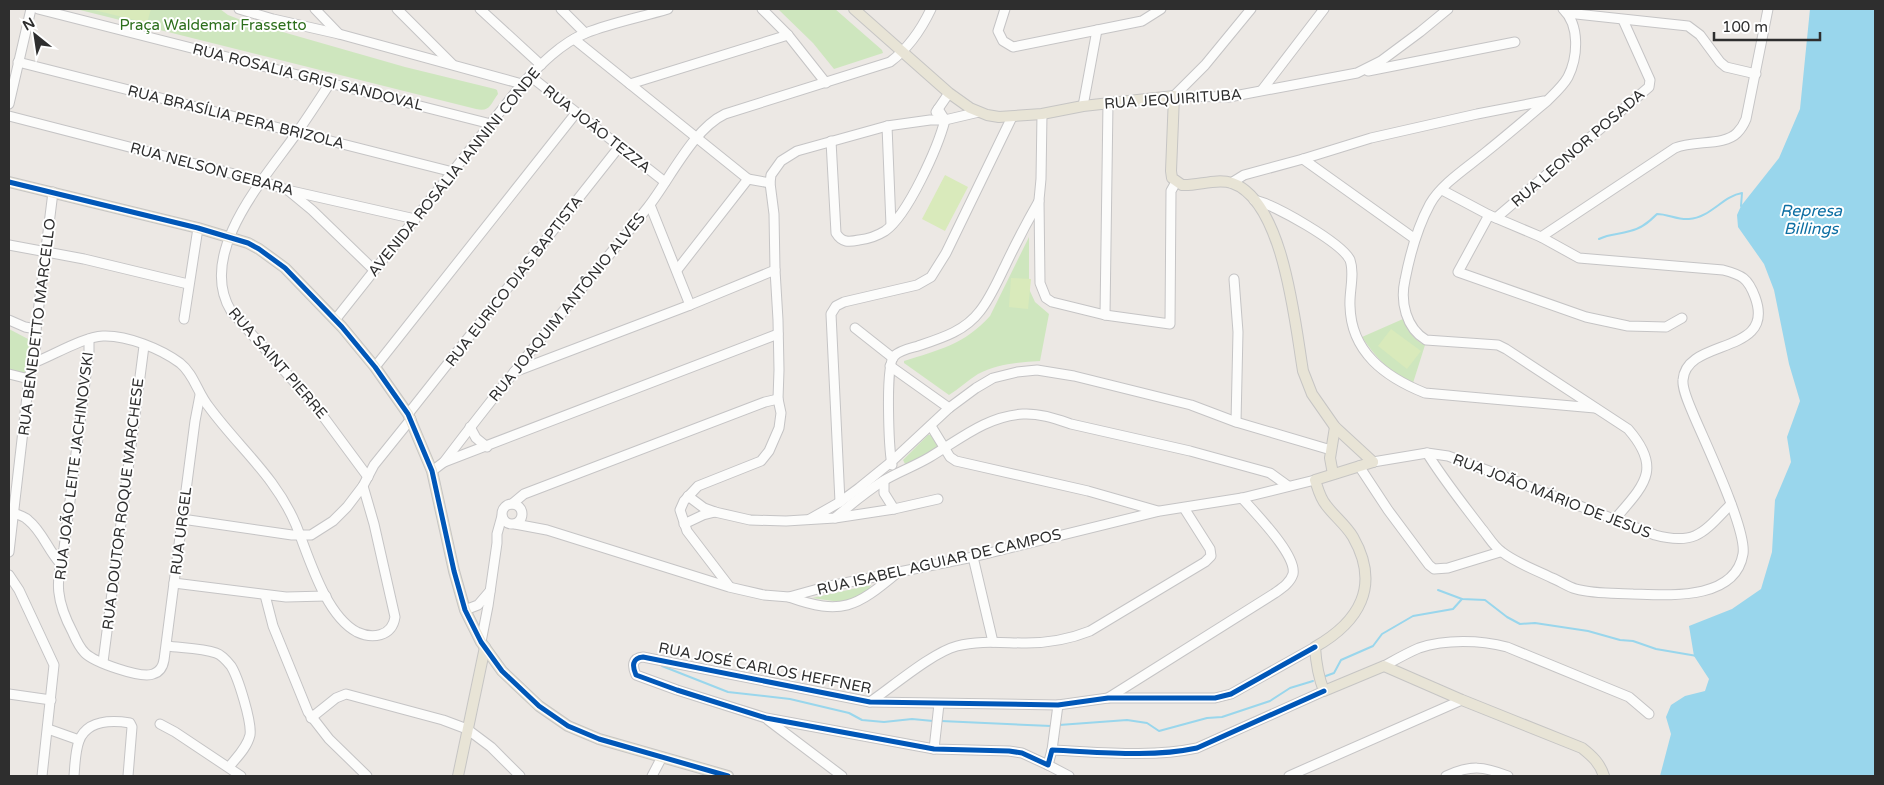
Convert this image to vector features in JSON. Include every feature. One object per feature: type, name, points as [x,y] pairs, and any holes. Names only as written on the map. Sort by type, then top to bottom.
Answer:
[{"type":"main road","name":"RUA JEQUIRITUBA","points":[[854,9],[949,93],[979,112],[999,117],[1012,117],[1042,114],[1083,106],[1174,96]]},
{"type":"main road","points":[[1174,96],[1172,178],[1182,185],[1218,182],[1231,183],[1254,200],[1268,225],[1283,259],[1289,285],[1302,371],[1306,383],[1335,427],[1373,462]]},
{"type":"main road","points":[[9,182],[198,228],[248,243],[272,257],[294,276],[335,320],[375,367],[409,416],[432,471],[455,576],[465,610],[483,645],[502,671],[539,706],[568,726],[599,739],[728,776]]},
{"type":"main road","points":[[1333,474],[1330,458],[1335,427]]},
{"type":"main road","name":"RUA JOÃO MÁRIO DE JESUS","points":[[1333,474],[1373,462]]},
{"type":"main road","name":"RUA ISABEL AGUIAR DE CAMPOS","points":[[1315,480],[1333,474]]},
{"type":"main road","name":"RUA JOSÉ CARLOS HEFFNER","points":[[1314,647],[1329,639],[1345,626],[1361,605],[1365,586],[1361,557],[1352,536],[1325,504],[1315,480]]},
{"type":"main road","points":[[458,776],[483,645]]},
{"type":"main road","points":[[1314,647],[1319,680],[1324,691],[1384,666],[1462,700],[1582,748],[1594,757],[1604,776]]},
{"type":"street","points":[[9,104],[31,9]]},
{"type":"street","name":"RUA ROSALIA GRISI SANDOVAL","points":[[38,9],[491,124]]},
{"type":"street","points":[[239,9],[453,64],[522,84]]},
{"type":"street","points":[[315,9],[339,34]]},
{"type":"street","points":[[397,9],[453,64]]},
{"type":"street","points":[[480,9],[541,65]]},
{"type":"street","points":[[561,9],[585,33]]},
{"type":"street","points":[[638,9],[645,16]]},
{"type":"street","name":"AVENIDA ROSÁLIA IANNINI CONDE","points":[[335,320],[522,84],[541,65],[574,39],[585,33],[668,9]]},
{"type":"street","points":[[762,9],[788,35],[826,83]]},
{"type":"street","points":[[903,52],[920,29],[931,9]]},
{"type":"street","points":[[1005,9],[998,31],[1003,41],[1014,47],[1142,21],[1161,9]]},
{"type":"street","points":[[1174,96],[1205,65],[1251,9]]},
{"type":"street","points":[[1262,90],[1324,9]]},
{"type":"street","name":"RUA JEQUIRITUBA","points":[[1174,96],[1229,97],[1358,73],[1381,61],[1448,9]]},
{"type":"street","points":[[1541,237],[1675,148],[1686,143],[1722,140],[1737,132],[1746,120],[1768,9]]},
{"type":"street","points":[[1565,11],[1623,20],[1688,26],[1700,35],[1720,62],[1726,67],[1756,74]]},
{"type":"street","points":[[1565,11],[1574,27],[1576,40],[1572,66],[1568,77],[1559,90],[1452,180],[1431,203],[1415,239],[1403,286],[1403,301],[1411,326],[1417,335],[1426,340],[1498,345],[1628,429],[1639,442],[1645,454],[1648,467],[1646,478],[1638,492],[1615,520]]},
{"type":"street","name":"RUA LEONOR POSADA","points":[[1493,217],[1649,86],[1650,80],[1623,20]]},
{"type":"street","points":[[1083,106],[1097,30]]},
{"type":"street","points":[[630,84],[788,35]]},
{"type":"street","points":[[574,39],[748,180],[770,183]]},
{"type":"street","points":[[1358,73],[1515,42]]},
{"type":"street","name":"RUA JOAQUIM ANTÔNIO ALVES","points":[[432,471],[444,462],[513,373],[650,205],[697,138],[713,121],[725,114],[890,62],[903,52]]},
{"type":"street","name":"RUA BRASÍLIA PERA BRIZOLA","points":[[18,62],[453,172]]},
{"type":"street","name":"RUA JOÃO TEZZA","points":[[530,76],[665,182]]},
{"type":"street","name":"RUA SAINT PIERRE","points":[[330,83],[236,221],[229,237],[222,278],[223,290],[228,306],[241,324],[314,404],[368,476]]},
{"type":"street","points":[[930,120],[949,93]]},
{"type":"street","points":[[1231,183],[1244,175],[1371,138],[1547,101]]},
{"type":"street","points":[[1105,315],[1108,103]]},
{"type":"street","points":[[938,109],[945,120]]},
{"type":"street","points":[[729,586],[691,537],[684,524],[680,510],[688,496],[703,484],[764,458],[779,428],[781,413],[778,399],[779,370],[774,214],[770,183],[775,169],[788,156],[797,151],[831,141],[888,126],[930,120],[945,120],[979,112]]},
{"type":"street","points":[[375,367],[576,113]]},
{"type":"street","points":[[1042,114],[1039,200],[1040,283],[1046,298],[1052,302],[1105,315],[1170,324],[1171,191],[1176,182]]},
{"type":"street","name":"RUA NELSON GEBARA","points":[[9,116],[262,181],[287,190],[316,195],[415,219]]},
{"type":"street","points":[[840,502],[831,314],[835,307],[844,302],[917,285],[931,277],[946,253],[1012,117]]},
{"type":"street","points":[[831,141],[834,226],[837,235],[840,239],[848,242],[867,239],[884,232],[904,209],[923,173],[945,120]]},
{"type":"street","points":[[888,126],[891,225]]},
{"type":"street","name":"RUA EURICO DIAS BAPTISTA","points":[[300,536],[311,535],[333,521],[363,486],[374,465],[409,416],[619,147]]},
{"type":"street","points":[[1303,159],[1415,239]]},
{"type":"street","points":[[677,270],[748,180]]},
{"type":"street","points":[[287,190],[312,210],[374,270]]},
{"type":"street","points":[[1426,452],[1439,473],[1500,552],[1575,589],[1600,593],[1671,596],[1695,593],[1717,586],[1730,578],[1740,565],[1744,552],[1742,538],[1731,504],[1690,406],[1682,381],[1685,370],[1699,357],[1742,338],[1756,326],[1758,304],[1746,279],[1739,274],[1723,270],[1579,258],[1541,237],[1493,217],[1442,190]]},
{"type":"street","name":"RUA BENEDETTO MARCELLO","points":[[9,552],[11,513],[29,379],[36,345],[36,329],[53,192]]},
{"type":"street","points":[[312,210],[316,195]]},
{"type":"street","points":[[894,476],[891,462],[891,362],[898,353],[947,337],[973,319],[990,296],[1039,200]]},
{"type":"street","points":[[1254,200],[1265,202],[1336,244],[1345,253],[1352,267],[1350,306],[1352,323],[1358,339],[1376,366],[1400,383],[1424,393],[1598,408]]},
{"type":"street","points":[[650,205],[690,305]]},
{"type":"street","points":[[1493,217],[1458,272],[1586,317],[1628,326],[1666,327],[1682,318]]},
{"type":"street","points":[[184,319],[198,228]]},
{"type":"street","points":[[9,245],[98,262],[188,284]]},
{"type":"street","points":[[513,373],[775,270]]},
{"type":"street","points":[[1234,279],[1238,332],[1236,422]]},
{"type":"street","points":[[9,320],[25,327],[36,329]]},
{"type":"street","points":[[855,328],[891,362],[949,408]]},
{"type":"street","points":[[444,462],[778,334]]},
{"type":"street","points":[[33,363],[89,338],[101,336],[119,337],[134,341],[180,363],[209,408],[268,476],[283,500],[300,536],[308,560],[326,596],[344,623],[365,635],[373,637],[381,635],[390,628],[394,620],[374,524],[363,486]]},
{"type":"street","name":"RUA JOÃO LEITE JACHINOVSKI","points":[[89,338],[80,429],[64,548],[60,563],[60,603],[63,614],[82,650],[87,655],[142,675],[154,674],[162,666]]},
{"type":"street","name":"RUA DOUTOR ROQUE MARCHESE","points":[[103,662],[144,346]]},
{"type":"street","points":[[535,346],[547,359]]},
{"type":"street","points":[[810,519],[840,502],[891,462],[949,408],[976,388],[994,378],[1017,372],[1038,370],[1074,376],[1191,405],[1236,422],[1331,450]]},
{"type":"street","points":[[9,374],[29,379]]},
{"type":"street","name":"RUA URGEL","points":[[162,666],[200,395]]},
{"type":"street","points":[[483,645],[497,534],[506,506],[512,504],[524,494],[756,405],[778,399]]},
{"type":"street","points":[[835,518],[884,481],[983,424],[1023,414],[1038,415],[1190,451],[1270,473],[1288,486]]},
{"type":"street","points":[[931,426],[950,457],[956,461],[1088,491],[1160,511]]},
{"type":"street","points":[[470,427],[476,438],[487,447]]},
{"type":"street","name":"RUA JOÃO MÁRIO DE JESUS","points":[[1373,462],[1426,452],[1448,456],[1655,536],[1682,540],[1692,538],[1701,533],[1731,504]]},
{"type":"street","points":[[1359,466],[1388,510],[1429,565],[1434,568],[1448,568],[1500,552]]},
{"type":"street","name":"RUA ISABEL AGUIAR DE CAMPOS","points":[[513,524],[547,530],[729,586],[764,595],[789,597],[825,587],[973,557],[1160,511],[1242,498],[1315,480]]},
{"type":"street","points":[[884,481],[884,493],[894,509]]},
{"type":"street","points":[[497,543],[513,524],[520,521],[530,493]]},
{"type":"street","points":[[688,496],[704,508],[715,512],[766,521],[835,518],[938,500]]},
{"type":"street","points":[[1108,698],[1275,594],[1289,582],[1293,574],[1293,565],[1286,552],[1242,498]]},
{"type":"street","points":[[512,504],[518,505],[522,512]]},
{"type":"street","points":[[870,702],[947,650],[964,644],[993,642],[1028,643],[1073,638],[1090,631],[1205,562],[1211,556],[1210,549],[1184,508]]},
{"type":"street","name":"RUA ISABEL AGUIAR DE CAMPOS","points":[[522,512],[547,530]]},
{"type":"street","points":[[684,524],[697,517],[715,512]]},
{"type":"street","points":[[11,513],[29,520],[60,563]]},
{"type":"street","points":[[502,516],[506,522],[513,524]]},
{"type":"street","points":[[182,519],[300,536]]},
{"type":"street","points":[[973,557],[993,642]]},
{"type":"street","points":[[789,597],[816,605],[844,606],[857,603],[868,597],[898,573]]},
{"type":"street","points":[[9,575],[19,590],[53,662],[51,700],[42,776]]},
{"type":"street","points":[[174,583],[265,595],[305,598],[326,596]]},
{"type":"street","points":[[465,610],[478,605],[490,591]]},
{"type":"street","points":[[265,595],[273,626],[301,698],[311,718],[328,739],[367,776]]},
{"type":"street","points":[[1384,666],[1407,653],[1429,645],[1470,641],[1489,642],[1507,647],[1629,696],[1649,714]]},
{"type":"street","points":[[166,646],[215,653],[228,662],[234,671],[249,718],[250,736],[244,748],[229,767]]},
{"type":"street","name":"RUA JOSÉ CARLOS HEFFNER","points":[[766,718],[636,675],[632,667],[633,662],[638,657],[643,657],[870,702],[1058,704],[1108,698],[1216,698],[1230,694],[1314,647]]},
{"type":"street","points":[[1052,750],[1154,753],[1178,752],[1197,748],[1324,691]]},
{"type":"street","points":[[9,694],[51,700]]},
{"type":"street","points":[[311,718],[336,698],[349,694],[444,720],[467,728],[491,747],[520,776]]},
{"type":"street","points":[[1289,776],[1462,700]]},
{"type":"street","points":[[934,749],[939,704]]},
{"type":"street","points":[[1048,765],[1052,750],[1058,704]]},
{"type":"street","points":[[766,718],[934,749],[1022,753],[1069,776]]},
{"type":"street","points":[[766,718],[842,776]]},
{"type":"street","points":[[74,776],[79,740],[88,730],[101,722],[130,723],[133,730],[128,776]]},
{"type":"street","points":[[160,724],[241,776]]},
{"type":"street","points":[[48,729],[79,740]]},
{"type":"street","points":[[652,776],[662,757]]},
{"type":"street","points":[[1446,776],[1463,770],[1487,768],[1508,776]]},
{"type":"green space","name":"Praça Waldemar Frassetto","points":[[76,9],[220,9],[228,15],[241,20],[405,67],[495,89],[498,94],[487,108],[476,109]]},
{"type":"green space","points":[[90,9],[151,9],[147,23]]},
{"type":"green space","points":[[778,9],[835,9],[882,50],[883,53],[834,69],[813,43]]},
{"type":"green space","points":[[945,175],[968,187],[945,231],[922,219]]},
{"type":"green space","points":[[1029,237],[1029,289],[1035,302],[1049,314],[1040,361],[1008,364],[993,368],[974,376],[949,395],[904,363],[904,361],[951,345],[981,326],[990,316]]},
{"type":"green space","points":[[1011,278],[1031,279],[1028,309],[1009,307]]},
{"type":"green space","points":[[1403,319],[1414,337],[1425,345],[1413,383],[1398,375],[1384,364],[1362,337]]},
{"type":"green space","points":[[9,329],[28,339],[31,343],[28,374],[9,372]]},
{"type":"green space","points":[[1391,329],[1421,351],[1407,369],[1378,346]]},
{"type":"green space","points":[[928,435],[932,435],[940,448],[905,464],[903,460]]},
{"type":"green space","points":[[871,585],[861,605],[812,598]]},
{"type":"water","name":"Represa Billings","points":[[1810,9],[1875,9],[1875,776],[1660,776],[1671,734],[1666,717],[1671,705],[1685,696],[1705,691],[1709,679],[1694,656],[1689,626],[1732,609],[1761,589],[1772,552],[1775,500],[1791,462],[1787,437],[1800,401],[1789,364],[1774,290],[1764,264],[1738,227],[1737,215],[1741,206],[1779,158],[1800,109]]},
{"type":"waterway","points":[[1599,239],[1638,229],[1657,214],[1685,219],[1697,218],[1729,198],[1742,193],[1741,206]]},
{"type":"waterway","points":[[1438,590],[1462,599],[1485,600],[1507,617],[1520,624],[1535,623],[1588,631],[1620,640],[1633,641],[1656,649],[1697,656]]},
{"type":"waterway","points":[[1323,677],[1334,673],[1341,660],[1373,646],[1382,634],[1413,616],[1453,609],[1462,599]]},
{"type":"waterway","points":[[662,666],[728,692],[790,699],[849,713],[862,720],[884,722],[912,719],[933,721]]},
{"type":"waterway","points":[[1059,725],[1127,720],[1147,723],[1159,731],[1207,718],[1222,717],[1270,701],[1290,688],[1313,681]]},
{"type":"waterway","points":[[941,721],[1051,726]]},
{"type":"cycle path","points":[[9,182],[198,228],[248,243],[285,268],[342,327],[375,367],[408,414],[432,471],[454,571],[465,610],[481,642],[502,671],[539,706],[568,726],[599,739],[728,776]]},
{"type":"cycle path","points":[[1315,647],[1231,694],[1215,698],[1108,698],[1058,705],[870,702],[643,657],[635,661],[634,669],[636,675],[766,718],[934,749],[1022,753],[1048,765],[1052,750],[1143,754],[1197,748],[1324,691]]}]
